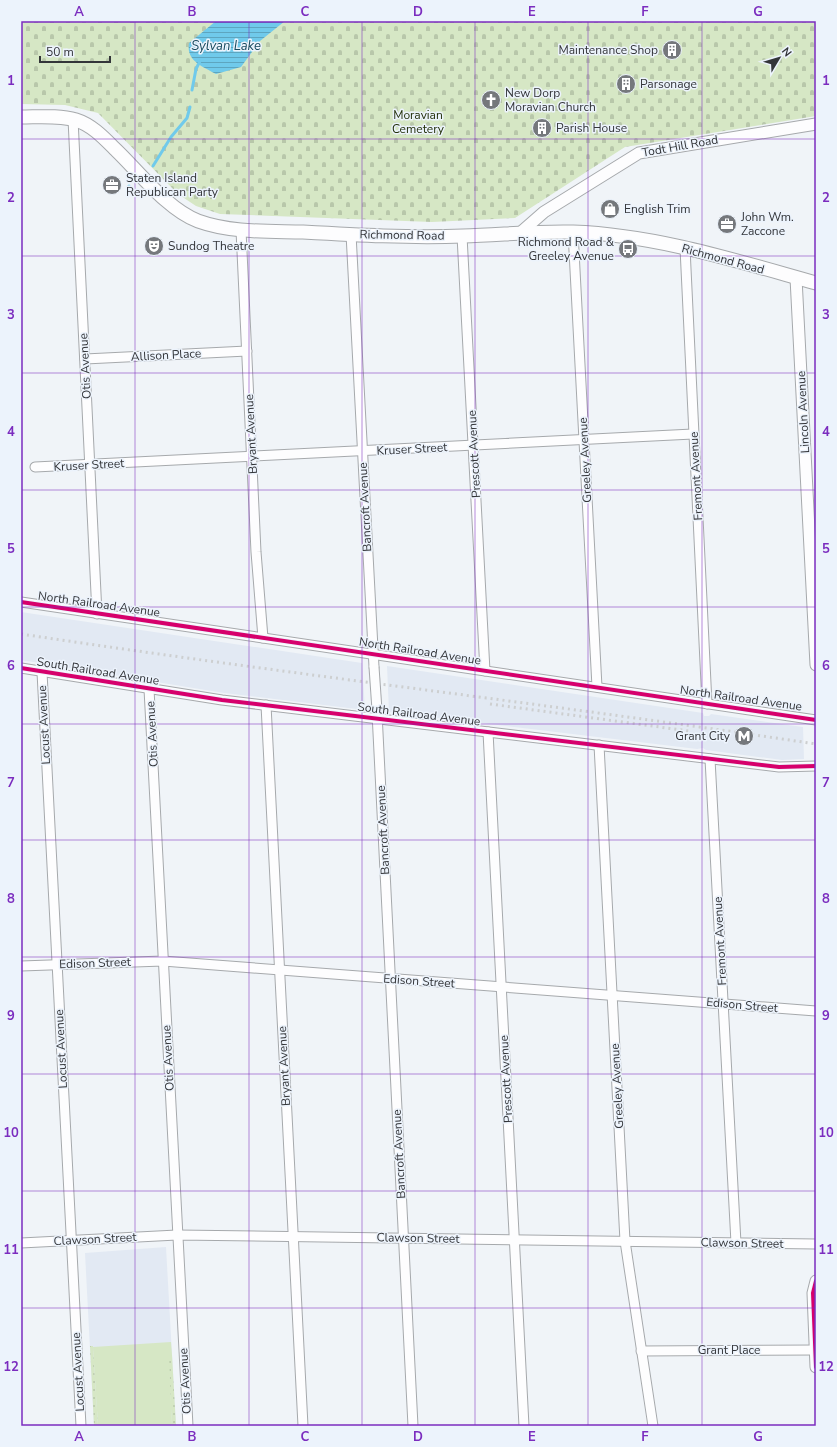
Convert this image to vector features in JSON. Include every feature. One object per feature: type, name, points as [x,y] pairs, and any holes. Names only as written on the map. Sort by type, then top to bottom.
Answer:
[{"type":"main road","name":"Richmond Road","points":[[21,117],[73,119],[98,132],[171,204],[188,216],[209,224],[241,230],[351,234],[462,236],[573,232],[615,235],[685,248],[816,283]]},
{"type":"street","name":"Otis Avenue","points":[[73,119],[97,614]]},
{"type":"street","name":"Todt Hill Road","points":[[520,233],[544,212],[639,152],[816,124]]},
{"type":"street","name":"Bryant Avenue","points":[[241,230],[262,638]]},
{"type":"street","name":"Greeley Avenue","points":[[573,232],[597,687]]},
{"type":"street","name":"Bancroft Avenue","points":[[351,234],[413,1426]]},
{"type":"street","name":"Prescott Avenue","points":[[462,236],[485,671]]},
{"type":"street","name":"Fremont Avenue","points":[[685,248],[707,704]]},
{"type":"street","name":"Lincoln Avenue","points":[[796,278],[814,588],[816,665]]},
{"type":"street","name":"Allison Place","points":[[85,359],[247,351]]},
{"type":"street","name":"Kruser Street","points":[[35,467],[362,452],[693,434]]},
{"type":"street","name":"North Railroad Avenue","points":[[21,602],[816,720]]},
{"type":"street","name":"South Railroad Avenue","points":[[21,668],[266,706],[377,714],[488,732],[779,768],[816,766]]},
{"type":"street","name":"Locust Avenue","points":[[42,672],[81,1426]]},
{"type":"street","name":"Otis Avenue","points":[[150,689],[188,1426]]},
{"type":"street","name":"Bryant Avenue","points":[[266,706],[292,1236],[303,1426]]},
{"type":"street","name":"Prescott Avenue","points":[[488,732],[524,1426]]},
{"type":"street","name":"Greeley Avenue","points":[[599,745],[625,1241],[653,1426]]},
{"type":"street","name":"Fremont Avenue","points":[[710,759],[736,1243]]},
{"type":"street","name":"Edison Street","points":[[21,966],[163,961],[816,1011]]},
{"type":"street","name":"Clawson Street","points":[[21,1243],[177,1235],[816,1244]]},
{"type":"street","points":[[816,1281],[813,1292],[816,1367]]},
{"type":"street","name":"Grant Place","points":[[641,1351],[815,1350]]},
{"type":"shaded area","points":[[21,612],[362,663],[365,710],[224,693],[21,660]]},
{"type":"shaded area","points":[[387,666],[703,713],[704,716],[709,716],[711,714],[803,727],[804,759],[782,760],[706,750],[703,748],[697,749],[389,712]]},
{"type":"shaded area","points":[[166,1247],[176,1426],[94,1426],[85,1253]]},
{"type":"green space","name":"Moravian Cemetery","points":[[21,21],[816,21],[816,116],[625,147],[515,218],[432,222],[220,214],[196,206],[178,194],[98,113],[65,105],[21,104]]},
{"type":"green space","points":[[171,1342],[172,1355],[169,1356],[172,1426],[98,1426],[93,1347]]},
{"type":"green space","points":[[90,1346],[93,1346],[98,1426],[94,1426]]},
{"type":"green space","points":[[168,1355],[172,1355],[176,1426],[172,1426]]},
{"type":"water","name":"Sylvan Lake","points":[[216,21],[285,21],[260,41],[241,67],[216,74],[193,59],[190,54],[189,43]]},
{"type":"waterway","points":[[192,90],[196,69],[200,61]]},
{"type":"waterway","points":[[153,166],[171,137],[187,118],[190,107]]},
{"type":"railway","points":[[21,634],[120,649],[717,729],[816,744]]},
{"type":"railway","points":[[490,704],[689,731]]},
{"type":"cycle path","points":[[21,602],[816,720]]},
{"type":"cycle path","points":[[21,668],[222,700],[779,767],[816,766]]},
{"type":"cycle path","points":[[816,1281],[813,1293],[816,1367]]},
{"type":"place","name":"Maintenance Shop","points":[[672,50]]},
{"type":"place","name":"Parsonage","points":[[626,84]]},
{"type":"place","name":"New Dorp Moravian Church","points":[[491,100]]},
{"type":"place","name":"Parish House","points":[[542,128]]},
{"type":"place","name":"Staten Island Republican Party","points":[[112,185]]},
{"type":"place","name":"English Trim","points":[[610,209]]},
{"type":"place","name":"John Wm. Zaccone","points":[[727,224]]},
{"type":"place","name":"Sundog Theatre","points":[[154,246]]},
{"type":"place","name":"Richmond Road & Greeley Avenue","points":[[628,249]]},
{"type":"place","name":"Grant City","points":[[744,736]]}]
